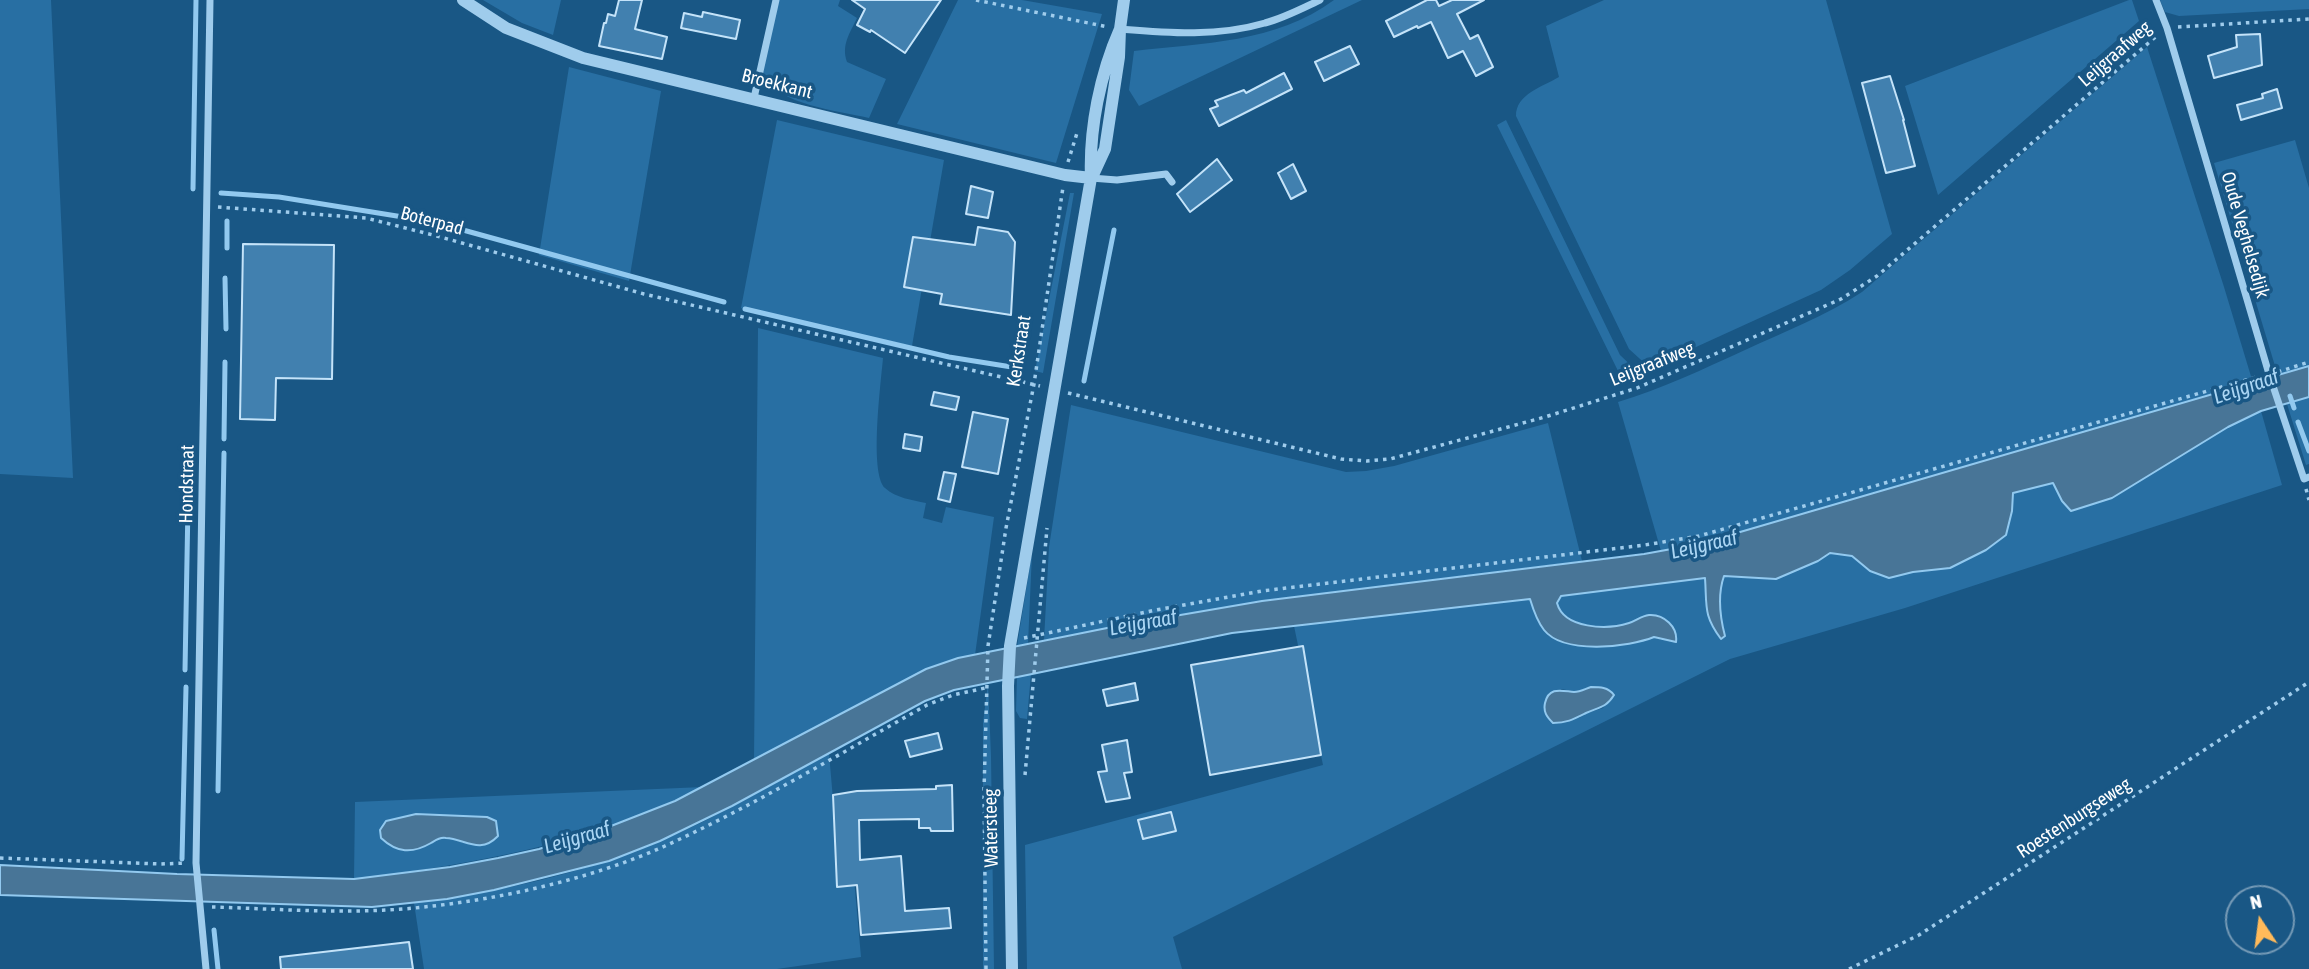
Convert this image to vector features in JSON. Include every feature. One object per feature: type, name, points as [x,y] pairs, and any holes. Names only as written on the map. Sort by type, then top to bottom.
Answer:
[{"type":"street","name":"Hondstraat","points":[[206,969],[196,867],[210,0]]},
{"type":"street","name":"Broekkant","points":[[463,0],[506,28],[583,58],[1065,175],[1091,178]]},
{"type":"street","points":[[754,98],[776,0]]},
{"type":"street","points":[[1011,643],[1091,178],[1090,152],[1099,99],[1112,47],[1120,29],[1124,0]]},
{"type":"street","points":[[1120,29],[1180,34],[1228,32],[1268,23],[1321,0]]},
{"type":"street","name":"Oude Veghelsedijk","points":[[2156,0],[2167,28],[2269,374],[2306,478]]},
{"type":"street","points":[[1091,178],[1117,180],[1166,174],[1172,182]]},
{"type":"street","name":"Watersteeg","points":[[1011,643],[1008,686],[1012,969]]},
{"type":"path","points":[[976,0],[1120,29]]},
{"type":"path","points":[[2167,28],[2309,19]]},
{"type":"path","name":"Leijgraafweg","points":[[1034,384],[1341,459],[1367,461],[1390,458],[1545,417],[1637,388],[1841,299],[1877,276],[2167,28]]},
{"type":"path","name":"Kerkstraat","points":[[985,688],[988,646],[1006,528],[1034,384],[1065,175],[1077,133]]},
{"type":"path","name":"Boterpad","points":[[208,206],[366,218],[644,294],[1034,384]]},
{"type":"path","points":[[988,646],[1156,610],[1262,592],[1632,547],[1699,536],[2309,362]]},
{"type":"path","points":[[1070,393],[1071,383]]},
{"type":"path","points":[[1035,679],[1047,520]]},
{"type":"path","name":"Roestenburgseweg","points":[[1849,969],[1919,935],[2309,682]]},
{"type":"path","points":[[200,907],[373,912],[479,900],[546,885],[663,847],[734,813],[927,705],[953,695],[985,688]]},
{"type":"path","name":"Watersteeg","points":[[985,688],[986,969]]},
{"type":"path","points":[[0,858],[196,867]]},
{"type":"shaded area","points":[[0,0],[51,0],[73,478],[0,474]]},
{"type":"shaded area","points":[[483,0],[561,0],[553,35],[522,23]]},
{"type":"shaded area","points":[[778,0],[840,0],[838,6],[857,18],[846,45],[847,62],[886,79],[869,118],[795,100],[770,85],[762,74]]},
{"type":"shaded area","points":[[958,0],[1022,0],[1102,14],[1056,163],[897,124]]},
{"type":"shaded area","points":[[1334,0],[1362,0],[1139,106],[1129,90],[1134,51],[1212,43],[1263,33],[1312,14]]},
{"type":"shaded area","points":[[1604,0],[1826,0],[1892,234],[1850,270],[1821,290],[1650,368],[1629,349],[1516,116],[1517,108],[1525,97],[1559,77],[1546,26]]},
{"type":"shaded area","points":[[2132,0],[2139,21],[1938,195],[1905,86]]},
{"type":"shaded area","points":[[2160,0],[2309,0],[2309,9],[2179,16],[2165,12]]},
{"type":"shaded area","points":[[2147,47],[2253,383],[1762,527],[1661,551],[1618,402],[1698,371],[1819,316],[1862,292]]},
{"type":"shaded area","points":[[569,67],[661,91],[629,281],[539,255]]},
{"type":"shaded area","points":[[777,120],[944,160],[912,346],[741,308]]},
{"type":"shaded area","points":[[1506,120],[1620,355],[1638,372],[1621,377],[1497,125]]},
{"type":"shaded area","points":[[2295,140],[2309,188],[2309,366],[2278,376],[2214,163]]},
{"type":"shaded area","points":[[1070,193],[1074,193],[1043,373],[1035,371]]},
{"type":"shaded area","points":[[758,328],[883,358],[877,447],[880,479],[885,488],[899,496],[926,503],[923,518],[942,523],[946,507],[994,517],[975,655],[926,669],[754,761]]},
{"type":"shaded area","points":[[2309,397],[2309,464],[2306,465],[2287,404]]},
{"type":"shaded area","points":[[1071,405],[1346,472],[1394,466],[1548,423],[1582,561],[1262,601],[1044,640],[1049,547]]},
{"type":"shaded area","points":[[2261,411],[2282,485],[1905,608],[1730,659],[1173,937],[1182,969],[1027,969],[1025,845],[1323,765],[1294,626],[1530,599],[1535,614],[1568,644],[1622,644],[1654,637],[1662,640],[1640,618],[1619,625],[1596,626],[1574,620],[1557,606],[1561,596],[1705,578],[1709,618],[1721,639],[1725,636],[1720,606],[1723,576],[1778,571],[1820,559],[1830,553],[1852,556],[1871,571],[1889,578],[1913,572],[2012,511],[2013,493],[2054,483],[2062,501]],"holes":[[[1591,687],[1603,687],[1611,691],[1603,708],[1579,718],[1561,689],[1577,692]]]},
{"type":"shaded area","points":[[1032,553],[1028,644],[1017,646]]},
{"type":"shaded area","points":[[1031,674],[1027,719],[1020,718],[1016,711],[1017,677]]},
{"type":"shaded area","points":[[988,683],[994,969],[983,969],[983,723]]},
{"type":"shaded area","points":[[829,753],[839,869],[853,868],[861,957],[777,969],[424,969],[414,903],[538,881],[599,864],[702,822]]},
{"type":"shaded area","points":[[703,787],[619,823],[576,837],[489,858],[354,879],[355,802]],"holes":[[[416,814],[487,817],[496,821],[498,836],[494,841],[463,843],[440,838],[425,847]]]},
{"type":"water","name":"Leijgraaf","points":[[2309,366],[2309,397],[2261,411],[2228,427],[2112,498],[2071,511],[2062,501],[2053,483],[2013,493],[2006,535],[1986,550],[1950,568],[1889,578],[1870,571],[1852,556],[1830,553],[1776,579],[1724,576],[1720,606],[1725,636],[1721,639],[1709,617],[1705,578],[1561,596],[1557,603],[1568,618],[1577,623],[1598,627],[1620,625],[1655,615],[1669,622],[1675,631],[1676,642],[1654,637],[1613,646],[1566,643],[1553,638],[1544,630],[1530,599],[1232,633],[954,690],[925,701],[732,806],[660,841],[609,861],[494,890],[447,899],[372,907],[0,895],[0,865],[354,879],[450,867],[539,849],[611,826],[675,801],[926,669],[958,658],[1122,625],[1262,601],[1644,554],[1699,544]]},
{"type":"water","points":[[1601,687],[1614,695],[1605,705],[1570,720],[1553,723],[1547,716],[1545,703],[1553,692],[1576,692]]},
{"type":"water","points":[[416,814],[487,817],[496,821],[498,836],[491,842],[479,845],[442,838],[411,850],[393,847],[381,838],[380,830],[386,821]]},
{"type":"building","points":[[619,0],[642,0],[635,29],[667,37],[662,59],[599,46],[604,23],[608,14],[615,16]]},
{"type":"building","points":[[852,0],[941,0],[905,53],[871,30],[870,32],[857,25],[865,9]]},
{"type":"building","points":[[1427,0],[1436,0],[1439,6],[1452,0],[1484,0],[1457,14],[1470,39],[1478,35],[1493,67],[1476,76],[1463,51],[1448,58],[1431,22],[1394,37],[1386,21]]},
{"type":"building","points":[[703,12],[740,20],[736,39],[681,28],[684,13],[702,17]]},
{"type":"building","points":[[2260,34],[2262,65],[2214,78],[2208,56],[2237,47],[2236,35]]},
{"type":"building","points":[[1350,46],[1359,64],[1324,81],[1315,62]]},
{"type":"building","points":[[1284,73],[1292,89],[1219,126],[1210,109],[1218,106],[1215,101],[1244,90],[1246,93]]},
{"type":"building","points":[[1890,76],[1915,166],[1886,173],[1862,83]]},
{"type":"building","points":[[2277,89],[2282,108],[2241,120],[2237,105],[2263,98],[2262,94]]},
{"type":"building","points":[[1217,159],[1232,180],[1190,212],[1177,194]]},
{"type":"building","points":[[1293,164],[1306,191],[1291,199],[1278,173]]},
{"type":"building","points":[[971,186],[993,192],[988,218],[966,214]]},
{"type":"building","points":[[978,227],[1008,232],[1015,242],[1011,315],[940,304],[942,294],[904,287],[913,237],[975,245]]},
{"type":"building","points":[[243,244],[334,245],[332,379],[276,378],[275,420],[240,419]]},
{"type":"building","points":[[934,392],[959,397],[956,410],[931,405]]},
{"type":"building","points":[[973,412],[1008,419],[998,474],[962,467]]},
{"type":"building","points":[[905,434],[922,437],[920,451],[903,448]]},
{"type":"building","points":[[944,472],[956,474],[950,502],[938,499]]},
{"type":"building","points":[[1303,646],[1321,755],[1210,775],[1191,665]]},
{"type":"building","points":[[1135,683],[1138,700],[1107,706],[1103,690]]},
{"type":"building","points":[[938,733],[942,749],[910,757],[905,741]]},
{"type":"building","points":[[1127,740],[1132,772],[1124,773],[1130,798],[1106,802],[1098,772],[1107,771],[1102,745]]},
{"type":"building","points":[[952,785],[953,831],[919,828],[919,819],[859,820],[860,860],[901,856],[905,911],[949,908],[951,928],[861,935],[857,885],[837,887],[833,795],[857,791],[936,789],[936,786]]},
{"type":"building","points":[[1171,812],[1176,831],[1143,839],[1138,820]]},
{"type":"building","points":[[409,942],[413,969],[281,969],[280,957]]},
{"type":"waterway","points":[[193,189],[196,0]]},
{"type":"waterway","points":[[221,193],[279,197],[434,222],[724,302]]},
{"type":"waterway","points":[[227,221],[227,248]]},
{"type":"waterway","points":[[1084,381],[1114,230]]},
{"type":"waterway","points":[[225,278],[226,329]]},
{"type":"waterway","points":[[745,309],[949,357],[1018,368]]},
{"type":"waterway","points":[[224,439],[225,362]]},
{"type":"waterway","points":[[2290,396],[2294,408]]},
{"type":"waterway","points":[[2298,422],[2309,451]]},
{"type":"waterway","points":[[218,791],[224,453]]},
{"type":"waterway","points":[[185,670],[188,504]]},
{"type":"waterway","points":[[182,859],[186,687]]},
{"type":"waterway","points":[[214,930],[218,969]]}]
